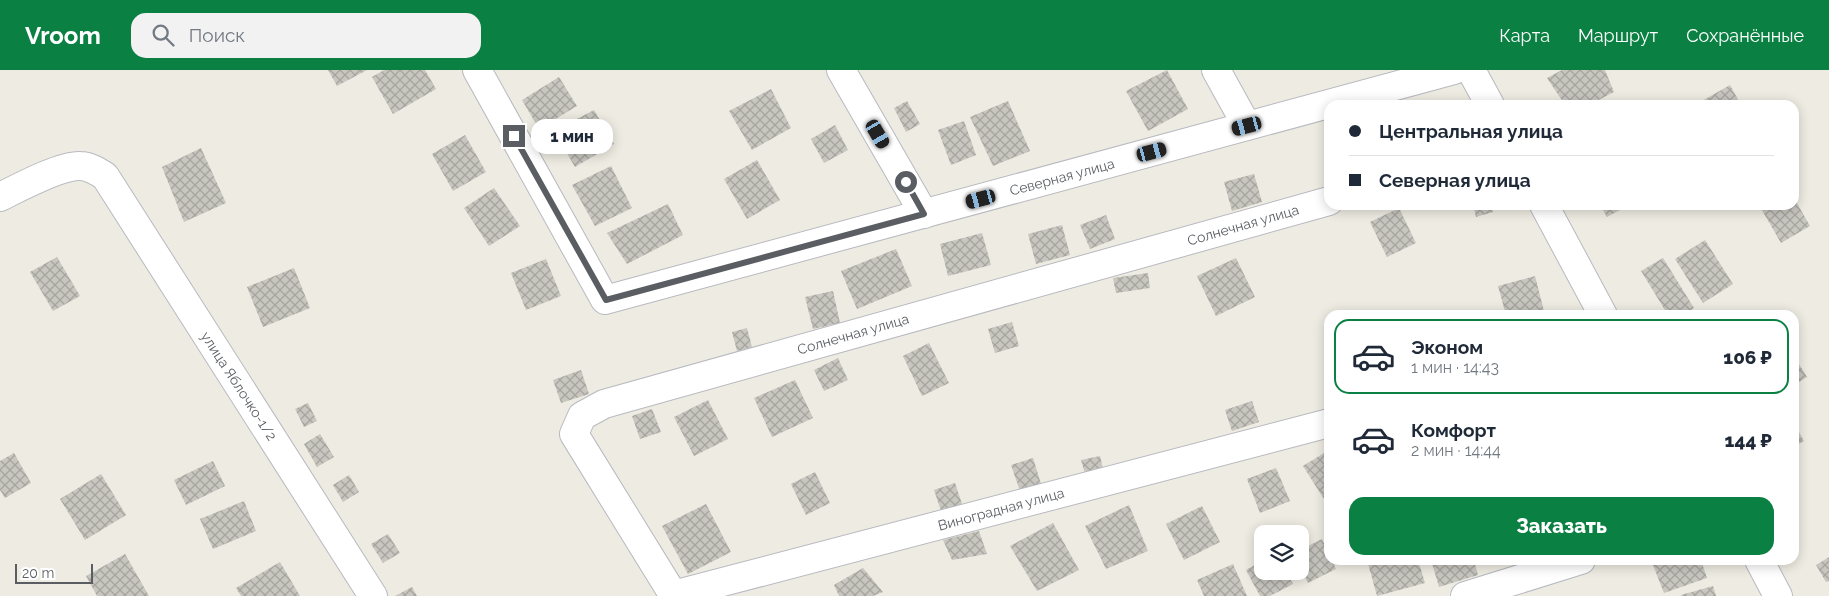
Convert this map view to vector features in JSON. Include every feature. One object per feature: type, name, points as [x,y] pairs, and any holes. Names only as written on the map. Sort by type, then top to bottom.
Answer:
[{"type":"street","name":"Северная улица","points":[[477,70],[606,300],[1324,105]]},
{"type":"street","points":[[841,70],[924,214]]},
{"type":"street","points":[[1216,70],[1247,126]]},
{"type":"street","name":"Северная улица","points":[[1343,100],[1454,70]]},
{"type":"street","points":[[1471,70],[1487,100]]},
{"type":"street","name":"улица Яблочко-1/2","points":[[0,197],[54,172],[79,166],[94,169],[105,176],[373,596]]},
{"type":"street","name":"Солнечная улица","points":[[674,596],[574,434],[582,416],[604,404],[1324,202]]},
{"type":"street","points":[[1547,210],[1599,310]]},
{"type":"street","name":"Виноградная улица","points":[[674,596],[1324,424]]},
{"type":"street","points":[[1465,596],[1565,565]]},
{"type":"street","points":[[1762,565],[1778,596]]},
{"type":"building","points":[[328,70],[367,70],[337,86]]},
{"type":"building","points":[[384,70],[425,70],[436,89],[393,114],[372,77]]},
{"type":"building","points":[[1167,70],[1188,109],[1148,131],[1126,91]]},
{"type":"building","points":[[1562,70],[1605,70],[1614,92],[1599,100],[1562,100],[1547,78]]},
{"type":"building","points":[[559,77],[577,106],[539,129],[522,100]]},
{"type":"building","points":[[1730,85],[1738,100],[1704,100]]},
{"type":"building","points":[[771,89],[791,128],[752,150],[729,111]]},
{"type":"building","points":[[907,101],[920,124],[906,132],[894,108]]},
{"type":"building","points":[[1008,101],[1030,151],[993,166],[970,117]]},
{"type":"building","points":[[594,110],[614,144],[575,167],[554,131]]},
{"type":"building","points":[[964,121],[976,155],[951,165],[938,130]]},
{"type":"building","points":[[835,125],[848,150],[824,163],[811,139]]},
{"type":"building","points":[[465,135],[486,172],[453,191],[432,154]]},
{"type":"building","points":[[201,148],[226,203],[184,222],[162,167]]},
{"type":"building","points":[[757,160],[780,200],[747,219],[724,179]]},
{"type":"building","points":[[611,166],[632,208],[595,226],[572,185]]},
{"type":"building","points":[[1254,174],[1262,202],[1232,211],[1224,182]]},
{"type":"building","points":[[494,188],[520,226],[489,246],[464,208]]},
{"type":"building","points":[[668,204],[683,235],[627,264],[607,233]]},
{"type":"building","points":[[1799,207],[1810,226],[1781,243],[1762,210],[1799,210]]},
{"type":"building","points":[[1395,210],[1400,210],[1416,243],[1387,257],[1370,222]]},
{"type":"building","points":[[1474,210],[1492,210],[1493,212],[1476,217]]},
{"type":"building","points":[[1603,210],[1620,210],[1607,217]]},
{"type":"building","points":[[1106,215],[1115,239],[1090,249],[1080,225]]},
{"type":"building","points":[[1062,225],[1070,255],[1036,264],[1028,234]]},
{"type":"building","points":[[982,233],[991,265],[948,276],[940,244]]},
{"type":"building","points":[[1705,240],[1733,284],[1703,303],[1675,259]]},
{"type":"building","points":[[896,249],[912,286],[857,309],[841,271]]},
{"type":"building","points":[[57,257],[80,296],[53,311],[30,272]]},
{"type":"building","points":[[1236,258],[1255,297],[1216,316],[1197,276]]},
{"type":"building","points":[[1663,258],[1694,308],[1691,310],[1665,310],[1641,271]]},
{"type":"building","points":[[546,259],[561,296],[526,310],[511,273]]},
{"type":"building","points":[[294,268],[310,308],[263,327],[247,287]]},
{"type":"building","points":[[1148,273],[1150,288],[1116,293],[1113,278]]},
{"type":"building","points":[[1535,276],[1544,310],[1505,310],[1498,286]]},
{"type":"building","points":[[833,291],[840,323],[813,329],[805,297]]},
{"type":"building","points":[[1012,322],[1019,346],[995,353],[988,329]]},
{"type":"building","points":[[747,328],[752,347],[737,351],[732,332]]},
{"type":"building","points":[[929,343],[949,383],[922,396],[903,356]]},
{"type":"building","points":[[838,358],[848,380],[824,391],[814,370]]},
{"type":"building","points":[[1799,364],[1807,377],[1799,382]]},
{"type":"building","points":[[581,370],[589,394],[561,403],[553,380]]},
{"type":"building","points":[[795,380],[813,418],[772,437],[754,398]]},
{"type":"building","points":[[708,400],[728,439],[694,456],[674,417]]},
{"type":"building","points":[[1252,401],[1259,422],[1232,431],[1225,410]]},
{"type":"building","points":[[308,403],[317,421],[304,427],[295,409]]},
{"type":"building","points":[[652,409],[661,432],[640,439],[632,416]]},
{"type":"building","points":[[1799,432],[1804,441],[1799,444]]},
{"type":"building","points":[[320,434],[334,457],[317,467],[304,444]]},
{"type":"building","points":[[14,453],[31,483],[5,498],[0,490],[0,461]]},
{"type":"building","points":[[1324,453],[1324,499],[1303,466]]},
{"type":"building","points":[[1100,456],[1104,473],[1086,477],[1081,460]]},
{"type":"building","points":[[1033,458],[1042,487],[1021,494],[1011,465]]},
{"type":"building","points":[[213,461],[225,486],[186,505],[174,480]]},
{"type":"building","points":[[1276,468],[1290,501],[1260,513],[1247,479]]},
{"type":"building","points":[[815,472],[830,503],[806,515],[791,484]]},
{"type":"building","points":[[101,474],[126,515],[85,540],[60,499]]},
{"type":"building","points":[[349,475],[359,492],[343,502],[333,485]]},
{"type":"building","points":[[955,483],[963,507],[942,514],[934,490]]},
{"type":"building","points":[[244,501],[256,531],[213,549],[200,519]]},
{"type":"building","points":[[706,504],[731,552],[688,574],[662,526]]},
{"type":"building","points":[[1129,505],[1148,551],[1106,569],[1085,526]]},
{"type":"building","points":[[1202,506],[1220,542],[1184,560],[1166,524]]},
{"type":"building","points":[[1053,523],[1079,570],[1037,591],[1010,546]]},
{"type":"building","points":[[979,531],[987,554],[952,560],[943,540]]},
{"type":"building","points":[[388,534],[400,553],[383,563],[371,544]]},
{"type":"building","points":[[1322,539],[1324,543],[1324,565],[1334,565],[1336,569],[1308,583],[1306,580],[1309,580],[1309,546]]},
{"type":"building","points":[[125,554],[149,596],[97,596],[86,576]]},
{"type":"building","points":[[1829,557],[1829,581],[1826,582],[1816,565]]},
{"type":"building","points":[[280,562],[300,596],[241,596],[236,588]]},
{"type":"building","points":[[1233,564],[1247,596],[1204,596],[1197,580]]},
{"type":"building","points":[[1368,565],[1420,565],[1425,583],[1377,596]]},
{"type":"building","points":[[1432,565],[1475,565],[1478,575],[1439,587]]},
{"type":"building","points":[[1653,565],[1703,565],[1707,578],[1664,593]]},
{"type":"building","points":[[1254,566],[1254,580],[1291,580],[1293,584],[1270,596],[1260,596],[1246,570]]},
{"type":"building","points":[[863,568],[883,592],[873,596],[839,596],[834,585]]},
{"type":"building","points":[[1713,586],[1716,596],[1681,596],[1681,595]]},
{"type":"building","points":[[412,587],[417,596],[395,596]]},
{"type":"route","points":[[514,136],[606,300],[924,214],[906,182]]}]
